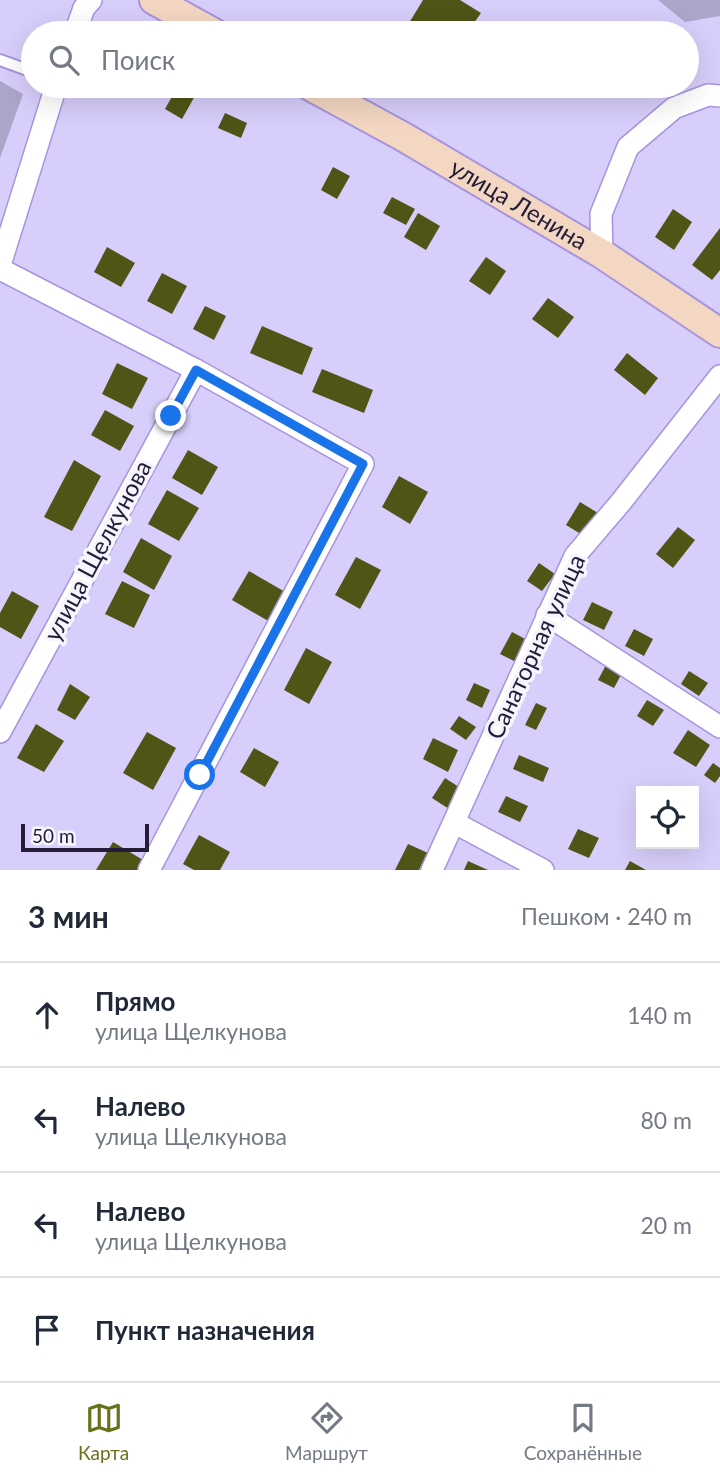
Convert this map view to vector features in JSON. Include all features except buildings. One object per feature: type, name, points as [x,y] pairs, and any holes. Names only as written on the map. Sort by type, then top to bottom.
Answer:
[{"type":"main road","points":[[154,0],[192,21]]},
{"type":"main road","name":"улица Ленина","points":[[332,98],[602,254],[720,333]]},
{"type":"street","points":[[79,21],[84,8],[91,0]]},
{"type":"street","points":[[602,254],[601,214],[628,147],[674,108],[708,95],[720,96]]},
{"type":"street","points":[[51,98],[0,267],[196,370],[363,464],[149,870]]},
{"type":"street","name":"улица Щелкунова","points":[[0,732],[196,370]]},
{"type":"street","name":"Санаторная улица","points":[[432,870],[575,556],[720,376]]},
{"type":"street","points":[[547,615],[720,727]]},
{"type":"street","points":[[455,823],[543,870]]},
{"type":"lane","points":[[0,60],[21,68]]},
{"type":"shaded area","points":[[658,0],[720,0],[720,16],[684,21]]},
{"type":"shaded area","points":[[0,81],[21,93],[22,98],[0,158]]},
{"type":"route","points":[[171,416],[196,370],[363,464],[200,775]]}]
